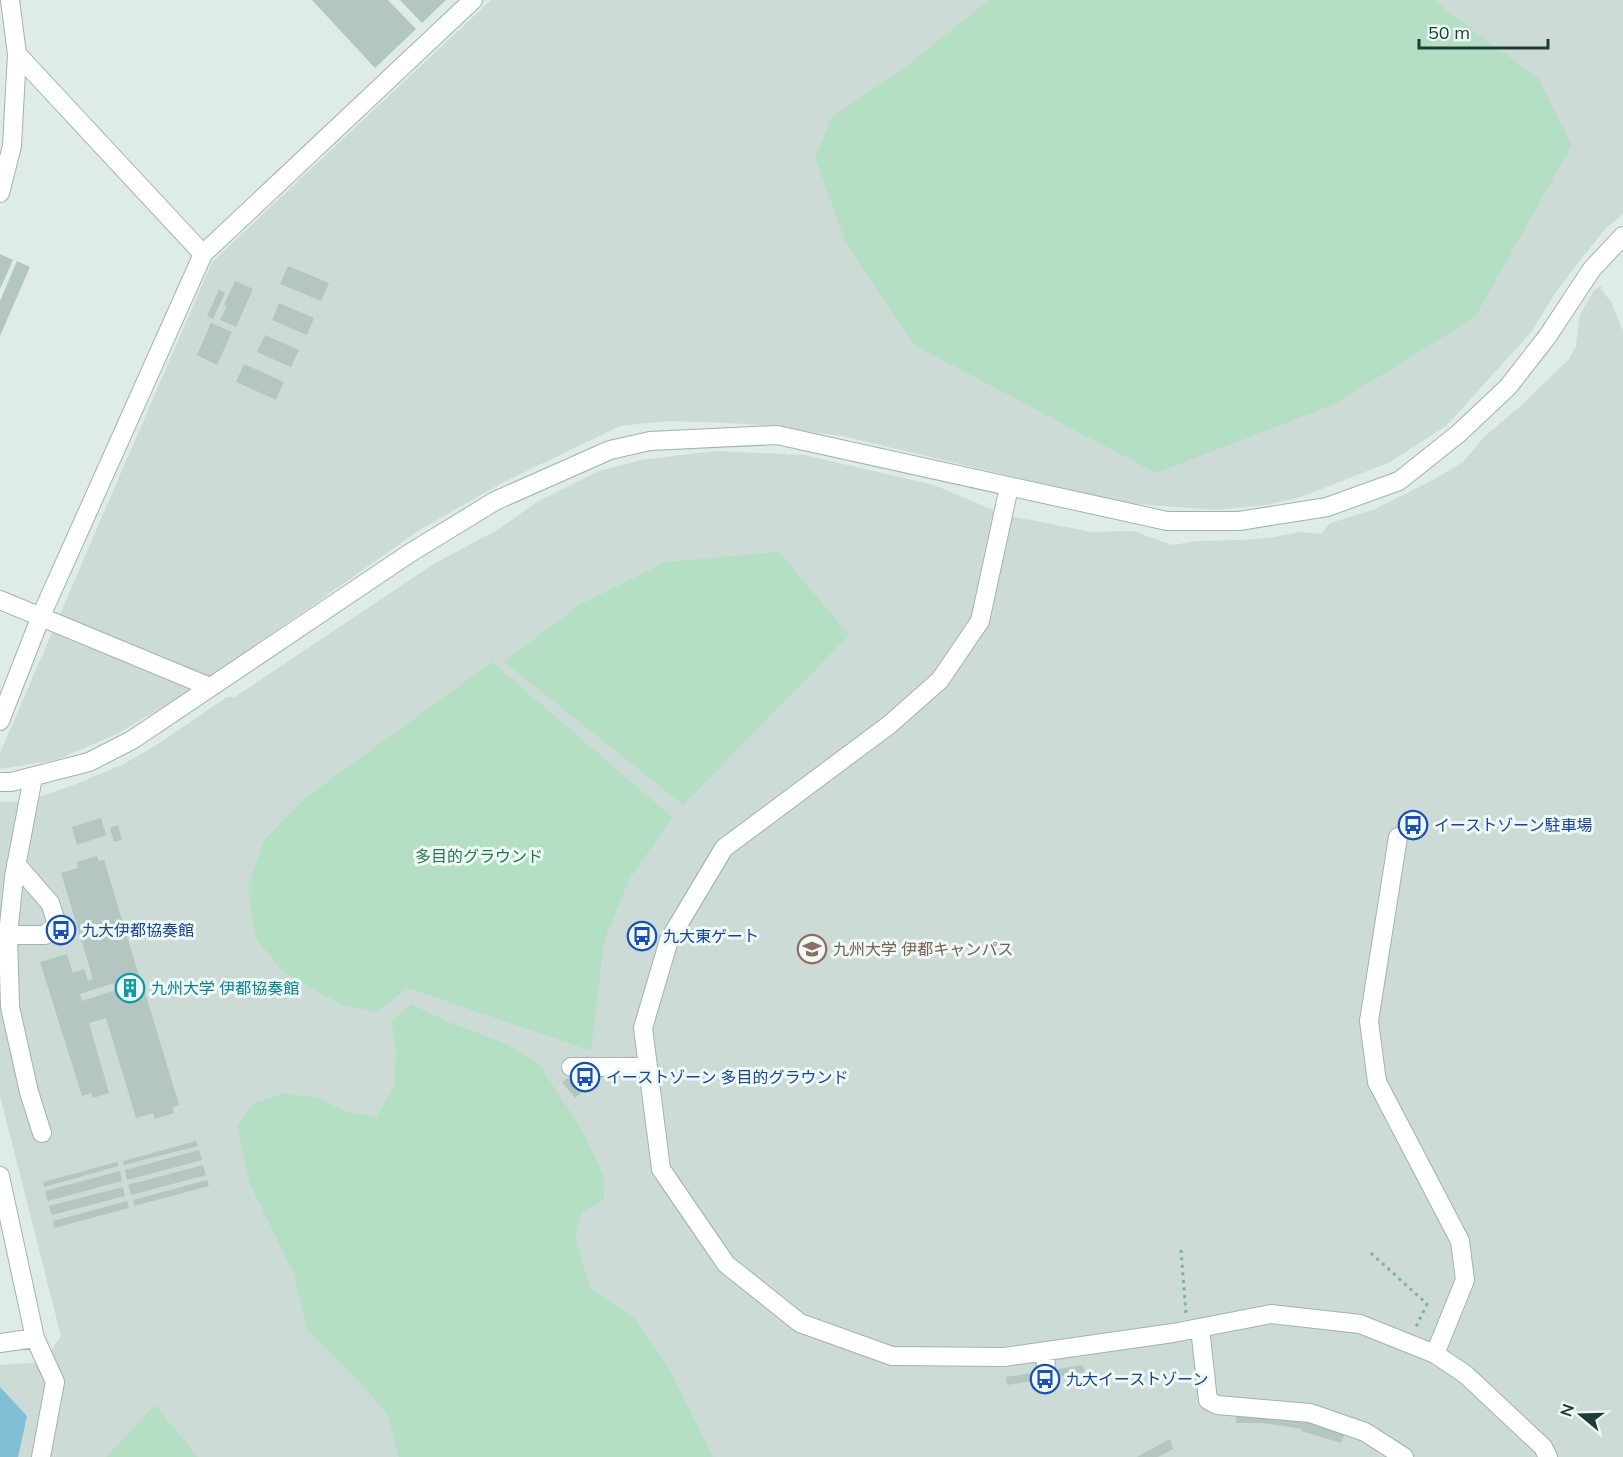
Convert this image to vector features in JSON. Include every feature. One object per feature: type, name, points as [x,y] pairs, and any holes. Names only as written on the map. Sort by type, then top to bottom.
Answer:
[{"type":"street","points":[[0,193],[12,146],[17,54],[10,0]]},
{"type":"street","points":[[0,721],[41,616],[203,254],[473,0]]},
{"type":"street","points":[[17,54],[203,254]]},
{"type":"street","points":[[0,782],[33,777],[88,762],[132,740],[410,553],[495,501],[610,450],[650,441],[777,435],[1167,521],[1239,521],[1327,507],[1399,481],[1458,434],[1508,387],[1547,337],[1592,269],[1623,236]]},
{"type":"street","points":[[1009,487],[980,621],[940,680],[889,725],[724,848],[669,940],[643,1028],[662,1169],[726,1264],[800,1323],[892,1356],[1005,1357],[1045,1360],[1271,1314],[1360,1324],[1435,1354],[1465,1374],[1543,1447],[1548,1457]]},
{"type":"street","points":[[0,600],[210,687]]},
{"type":"street","points":[[33,777],[16,864],[8,935],[10,1007],[29,1092],[42,1133]]},
{"type":"street","points":[[1398,837],[1369,1021],[1377,1082],[1460,1241],[1465,1280],[1435,1354]]},
{"type":"street","points":[[8,935],[45,935],[57,924],[51,903],[16,864]]},
{"type":"street","points":[[571,1066],[648,1067]]},
{"type":"street","points":[[0,1176],[35,1338],[55,1382],[41,1457]]},
{"type":"street","points":[[1194,1329],[1208,1400],[1217,1405],[1310,1413],[1365,1432],[1404,1457]]},
{"type":"street","points":[[0,1343],[35,1338]]},
{"type":"path","points":[[1181,1250],[1194,1329]]},
{"type":"path","points":[[1371,1253],[1427,1304],[1409,1344]]},
{"type":"shaded area","points":[[491,0],[1623,0],[1623,214],[1606,228],[1581,259],[1555,293],[1532,331],[1446,426],[1390,462],[1301,497],[1266,505],[1215,510],[1125,503],[842,436],[748,424],[666,421],[620,426],[502,483],[421,529],[193,689],[117,734],[56,760],[0,769],[0,753],[212,262]]},
{"type":"shaded area","name":"九州大学 伊都キャンパス","points":[[1602,286],[1601,289],[1611,302],[1623,331],[1623,1457],[0,1457],[0,1365],[44,1362],[61,1336],[0,1096],[0,802],[28,801],[122,765],[158,744],[227,697],[235,697],[432,565],[499,529],[537,502],[599,471],[641,460],[715,451],[804,455],[934,485],[1005,515],[1092,532],[1133,531],[1172,545],[1198,541],[1274,537],[1301,532],[1321,534],[1330,523],[1373,510],[1463,462],[1485,436],[1522,405],[1569,359],[1576,346],[1580,314],[1594,290]]},
{"type":"green space","points":[[989,0],[1436,0],[1446,10],[1538,78],[1572,145],[1475,317],[1335,404],[1156,473],[914,345],[846,243],[815,158],[831,118],[908,65]]},
{"type":"green space","points":[[779,552],[849,635],[683,805],[504,662],[579,605],[666,562]]},
{"type":"green space","name":"多目的グラウンド","points":[[492,662],[672,817],[629,880],[604,941],[591,1051],[408,988],[376,1012],[342,1005],[284,973],[255,937],[248,886],[264,840],[305,798]]},
{"type":"green space","points":[[411,1004],[448,1022],[502,1042],[538,1063],[581,1128],[603,1174],[604,1200],[582,1213],[575,1236],[590,1289],[633,1316],[669,1368],[713,1457],[399,1457],[387,1414],[307,1329],[293,1272],[249,1182],[237,1125],[254,1104],[284,1093],[317,1098],[345,1111],[376,1117],[394,1088],[396,1054],[392,1021]]},
{"type":"green space","points":[[155,1405],[198,1457],[106,1457]]},
{"type":"water","points":[[0,1387],[27,1416],[18,1457],[0,1457]]},
{"type":"building","points":[[312,0],[388,0],[416,29],[375,68]]},
{"type":"building","points":[[400,0],[446,0],[422,23]]},
{"type":"building","points":[[0,254],[13,260],[0,289]]},
{"type":"building","points":[[17,261],[30,267],[0,336],[0,301]]},
{"type":"building","points":[[288,266],[329,283],[321,301],[280,284]]},
{"type":"building","points":[[235,281],[253,289],[236,327],[220,320]]},
{"type":"building","points":[[219,290],[225,293],[213,319],[207,316]]},
{"type":"building","points":[[279,303],[314,318],[307,335],[272,320]]},
{"type":"building","points":[[211,323],[232,332],[217,365],[197,355]]},
{"type":"building","points":[[265,335],[299,350],[291,367],[257,352]]},
{"type":"building","points":[[244,364],[284,382],[276,400],[236,382]]},
{"type":"building","points":[[101,818],[106,835],[77,845],[72,827]]},
{"type":"building","points":[[118,825],[122,840],[114,842],[110,828]]},
{"type":"building","name":"九州大学 伊都協奏館","points":[[97,856],[99,861],[104,860],[139,976],[123,981],[125,987],[142,982],[179,1105],[173,1107],[174,1113],[155,1119],[153,1113],[136,1118],[106,1018],[89,1023],[109,1093],[93,1098],[91,1093],[82,1096],[40,962],[67,954],[73,973],[84,969],[88,981],[93,979],[61,873],[78,868],[77,862]],"holes":[[[114,983],[116,990],[82,1001],[80,994]]]},
{"type":"building","points":[[568,1078],[571,1082],[575,1079],[584,1091],[575,1098],[562,1082]]},
{"type":"building","points":[[196,1141],[198,1146],[124,1165],[123,1161]]},
{"type":"building","points":[[199,1150],[202,1160],[127,1180],[125,1170]]},
{"type":"building","points":[[117,1162],[119,1166],[44,1187],[43,1182]]},
{"type":"building","points":[[203,1165],[206,1175],[131,1195],[128,1185]]},
{"type":"building","points":[[120,1171],[122,1181],[48,1201],[45,1191]]},
{"type":"building","points":[[207,1180],[209,1186],[134,1206],[133,1200]]},
{"type":"building","points":[[123,1187],[125,1196],[52,1215],[49,1206]]},
{"type":"building","points":[[127,1201],[129,1208],[54,1228],[53,1221]]},
{"type":"building","points":[[1083,1365],[1084,1373],[1007,1385],[1006,1377]]},
{"type":"building","points":[[1236,1417],[1289,1419],[1304,1423],[1305,1421],[1345,1434],[1341,1443],[1297,1428],[1262,1423],[1236,1423]]},
{"type":"building","points":[[1170,1439],[1173,1449],[1158,1457],[1137,1457]]},
{"type":"place","name":"イーストゾーン駐車場","points":[[1413,825]]},
{"type":"place","name":"九大伊都協奏館","points":[[61,930]]},
{"type":"place","name":"九大東ゲート","points":[[642,936]]},
{"type":"place","name":"九州大学 伊都キャンパス","points":[[812,949]]},
{"type":"place","name":"九州大学 伊都協奏館","points":[[130,988]]},
{"type":"place","name":"イーストゾーン 多目的グラウンド","points":[[585,1077]]},
{"type":"place","name":"九大イーストゾーン","points":[[1045,1379]]}]
